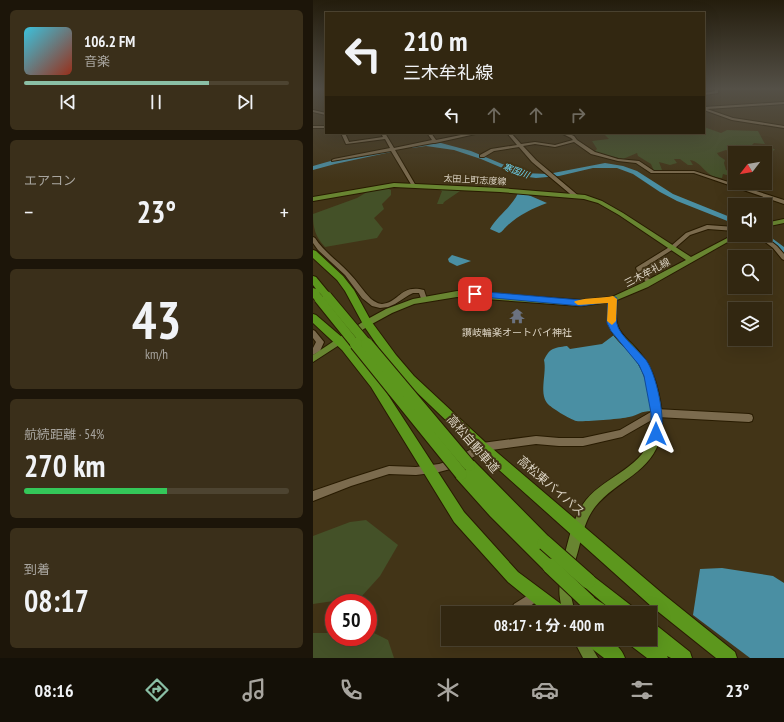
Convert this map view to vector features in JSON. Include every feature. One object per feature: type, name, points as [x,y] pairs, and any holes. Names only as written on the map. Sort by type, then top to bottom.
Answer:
[{"type":"highway","name":"高松東バイパス","points":[[313,253],[340,278],[349,290],[367,323],[392,358],[411,379],[482,447],[657,600],[729,658]]},
{"type":"highway","name":"高松自動車道","points":[[313,279],[320,295],[465,470],[495,511],[550,566],[593,606]]},
{"type":"highway","points":[[313,317],[339,341],[375,384],[459,518],[513,577],[550,606]]},
{"type":"highway","name":"高松自動車道","points":[[465,470],[545,543],[618,606]]},
{"type":"highway","points":[[657,637],[684,658]]},
{"type":"highway","points":[[602,646],[617,658]]},
{"type":"highway","points":[[645,646],[660,658]]},
{"type":"main road","name":"太田上町志度線","points":[[313,199],[387,185],[500,190],[592,199],[600,202],[673,247],[691,260]]},
{"type":"main road","points":[[772,224],[784,221]]},
{"type":"main road","name":"三木牟礼線","points":[[313,360],[367,323],[398,307],[424,299],[457,294],[581,303],[613,299],[649,282],[728,240]]},
{"type":"main road","points":[[567,606],[565,596],[566,574],[583,517],[591,503],[647,458],[653,446],[656,434],[656,413],[649,376],[643,363],[615,331],[612,323],[613,299]]},
{"type":"main road","points":[[584,646],[591,658]]},
{"type":"street","points":[[737,120],[784,127]]},
{"type":"street","points":[[313,127],[325,127]]},
{"type":"street","points":[[343,134],[347,143],[385,135],[414,186]]},
{"type":"street","points":[[430,134],[435,142]]},
{"type":"street","points":[[334,160],[435,142],[470,134]]},
{"type":"street","points":[[510,134],[534,162],[577,197]]},
{"type":"street","points":[[566,134],[573,137],[575,141],[593,153],[618,160],[637,162],[653,172],[694,172],[784,202]]},
{"type":"street","points":[[482,156],[493,150],[535,143],[555,146],[575,141]]},
{"type":"street","points":[[649,282],[640,272],[639,268],[673,247],[683,236],[707,227],[728,228]]},
{"type":"street","points":[[313,239],[320,248],[346,273],[371,303],[377,306],[385,306],[409,292],[416,290],[421,292],[424,299]]},
{"type":"street","points":[[768,242],[775,247],[784,258]]},
{"type":"street","points":[[313,333],[320,342],[317,349],[313,352]]},
{"type":"street","points":[[313,496],[389,470],[416,471],[439,468],[454,464],[482,447],[536,440],[583,442],[622,432],[656,413],[749,418]]},
{"type":"street","points":[[521,606],[536,595]]},
{"type":"green space","points":[[705,127],[721,133],[727,130],[758,131],[765,144],[754,143],[752,145],[756,146],[728,146],[728,151],[726,150],[717,153],[725,160],[724,163],[726,170],[728,170],[728,175],[723,174],[722,178],[708,173],[694,161],[690,160],[693,165],[688,165],[680,159],[674,159],[677,163],[670,165],[659,162],[662,170],[654,171],[651,164],[638,156],[637,153],[623,159],[594,152],[597,149],[592,141],[609,139],[606,134],[705,134]]},
{"type":"green space","points":[[385,187],[391,190],[391,195],[382,204],[384,209],[374,218],[383,229],[377,238],[325,247],[315,232],[313,214],[357,198],[367,192]]},
{"type":"green space","points":[[436,188],[463,189],[443,204],[437,204],[442,191]]},
{"type":"green space","points":[[366,520],[398,545],[380,576],[364,594],[325,594],[325,602],[313,604],[313,536],[350,522]]},
{"type":"green space","points":[[313,633],[325,633],[325,646],[377,646],[377,634],[388,640],[394,658],[313,658]]},
{"type":"water","points":[[518,193],[526,194],[547,203],[521,215],[499,233],[490,229],[496,220],[512,203]]},
{"type":"water","points":[[452,255],[471,261],[457,266],[449,262],[448,259]]},
{"type":"water","points":[[614,335],[631,352],[648,376],[652,411],[625,418],[576,421],[549,405],[545,399],[543,388],[545,371],[544,360],[548,353],[555,348],[567,346],[570,349],[602,344]]},
{"type":"water","points":[[722,568],[773,576],[784,583],[784,658],[750,658],[693,615],[700,569]]},
{"type":"waterway","name":"寒国川","points":[[412,146],[426,144],[455,148],[469,152],[523,175],[548,176],[593,166],[617,166],[635,173],[662,191],[679,200],[728,219]]},
{"type":"waterway","name":"寒国川","points":[[313,168],[334,162],[389,151]]},
{"type":"waterway","name":"寒国川","points":[[772,241],[784,251]]},
{"type":"slow traffic","points":[[578,302],[598,302],[613,299],[611,312],[612,321]]},
{"type":"place","name":"讃岐輪楽オートバイ神社","points":[[517,316]]},
{"type":"route","points":[[475,294],[581,303],[613,299],[611,312],[612,323],[615,331],[638,356],[649,376],[657,421],[656,434]]}]
